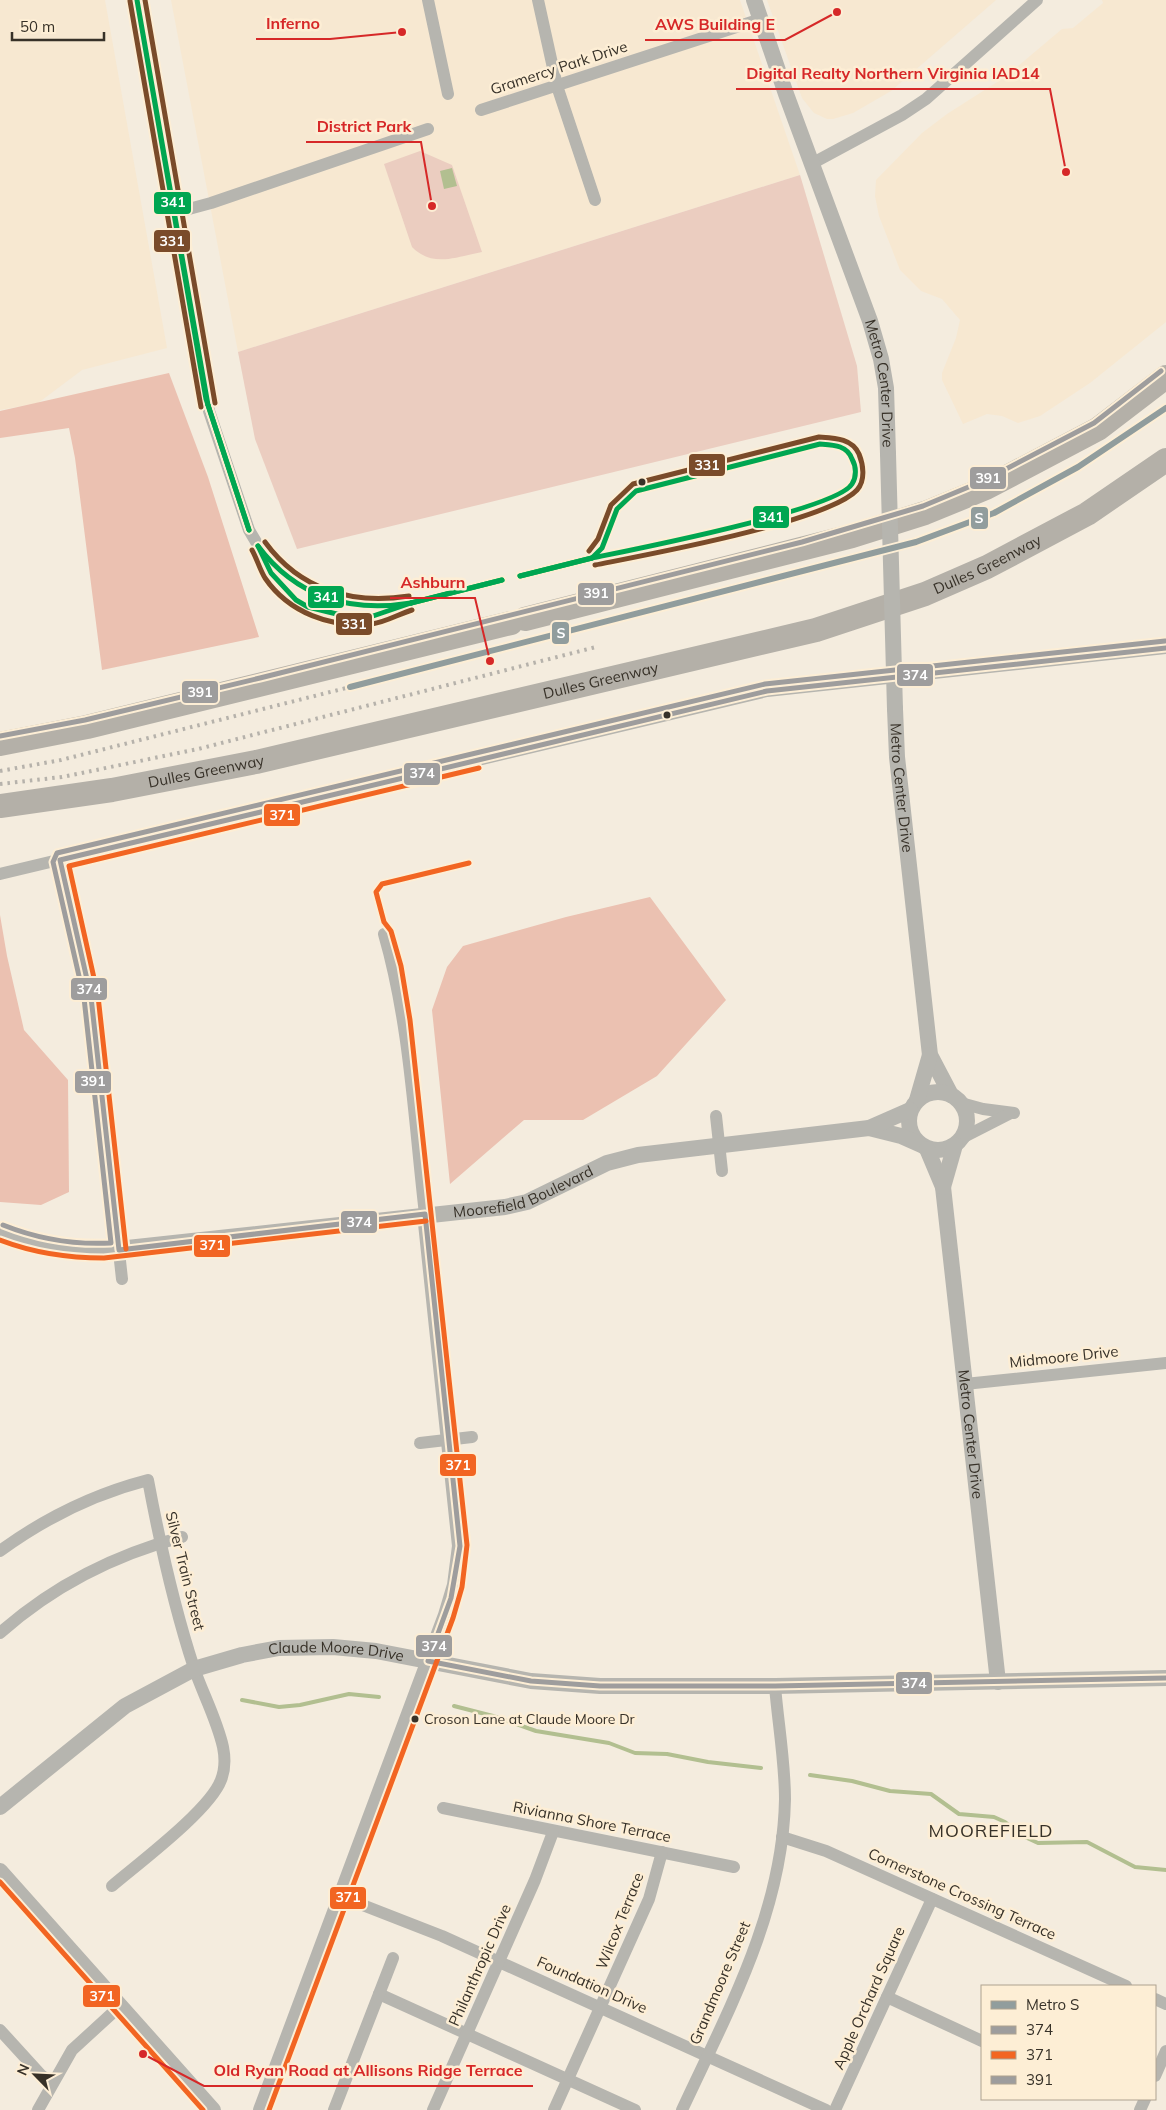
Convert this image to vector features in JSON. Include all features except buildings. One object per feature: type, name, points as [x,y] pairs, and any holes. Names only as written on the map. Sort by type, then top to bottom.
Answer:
[{"type":"highway","points":[[0,744],[87,727],[518,621],[842,539],[925,514],[986,488],[1098,429],[1166,377]]},
{"type":"highway","name":"Dulles Greenway","points":[[0,808],[256,762],[816,630],[925,594],[987,567],[1087,514],[1166,460]]},
{"type":"street","points":[[137,0],[209,411],[249,530],[265,557]]},
{"type":"street","points":[[428,0],[448,94]]},
{"type":"street","points":[[538,0],[557,86],[595,200]]},
{"type":"street","name":"Metro Center Drive","points":[[754,0],[881,359],[886,388],[897,757],[930,1055],[967,1120],[943,1186]]},
{"type":"street","points":[[813,163],[902,115],[926,99],[1037,0]]},
{"type":"street","name":"Gramercy Park Drive","points":[[481,110],[761,20]]},
{"type":"street","points":[[174,213],[211,203],[428,129]]},
{"type":"street","points":[[0,874],[768,691],[1166,648]]},
{"type":"street","points":[[60,860],[91,997],[122,1279]]},
{"type":"street","points":[[261,2110],[342,1897],[451,1598],[459,1554],[449,1439],[403,1021],[394,968],[384,934]]},
{"type":"street","name":"Metro Center Drive","points":[[930,1055],[913,1105],[909,1129],[923,1146],[943,1186],[998,1682]]},
{"type":"street","points":[[913,1105],[933,1092],[983,1109],[1012,1113],[987,1123],[946,1150],[923,1146]]},
{"type":"street","name":"Moorefield Boulevard","points":[[869,1128],[913,1105]]},
{"type":"street","points":[[716,1116],[722,1171]]},
{"type":"street","name":"Moorefield Boulevard","points":[[0,1232],[46,1247],[72,1251],[119,1250],[527,1202],[607,1162],[638,1155],[719,1144],[869,1128],[901,1136],[923,1146]]},
{"type":"street","name":"Midmoore Drive","points":[[965,1384],[1166,1363]]},
{"type":"street","points":[[420,1443],[472,1436]]},
{"type":"street","name":"Silver Train Street","points":[[0,1551],[57,1514],[124,1486],[148,1480],[160,1543],[194,1669],[224,1748],[225,1760],[221,1780],[212,1796],[197,1812],[112,1886]]},
{"type":"street","points":[[0,1633],[28,1608],[60,1588],[129,1553],[182,1537]]},
{"type":"street","name":"Claude Moore Drive","points":[[0,1807],[125,1706],[194,1669],[242,1655],[279,1648],[311,1647],[376,1652],[531,1681],[600,1686],[775,1686],[1166,1678]]},
{"type":"street","name":"Grandmoore Street","points":[[682,2110],[751,1960],[776,1882],[785,1798],[775,1686]]},
{"type":"street","name":"Rivianna Shore Terrace","points":[[444,1808],[553,1832],[734,1867]]},
{"type":"street","name":"Philanthropic Drive","points":[[433,2110],[535,1880],[553,1832]]},
{"type":"street","name":"Cornerstone Crossing Terrace","points":[[782,1837],[826,1851],[1124,1985]]},
{"type":"street","name":"Wilcox Terrace","points":[[554,2110],[649,1899],[662,1852]]},
{"type":"street","points":[[0,1871],[119,2007],[213,2110]]},
{"type":"street","name":"Foundation Drive","points":[[342,1897],[442,1936],[499,1961],[826,2110]]},
{"type":"street","name":"Apple Orchard Square","points":[[835,2110],[932,1899]]},
{"type":"street","points":[[334,2110],[393,1958]]},
{"type":"street","points":[[379,1994],[634,2110]]},
{"type":"street","points":[[887,1997],[981,2041]]},
{"type":"street","points":[[38,2110],[72,2050],[119,2007]]},
{"type":"street","points":[[0,2030],[40,2075],[52,2083]]},
{"type":"street","points":[[1156,2074],[1166,2050]]},
{"type":"shaded area","points":[[0,0],[105,0],[167,348],[82,370],[38,403],[0,410]]},
{"type":"shaded area","points":[[171,0],[740,0],[800,175],[238,352]]},
{"type":"shaded area","points":[[767,0],[996,0],[891,91],[853,113],[827,119],[814,113],[802,98]]},
{"type":"shaded area","points":[[1102,0],[1166,0],[1166,322],[1090,383],[1040,416],[1018,423],[1002,416],[987,414],[963,424],[942,380],[942,373],[956,338],[960,320],[942,299],[921,291],[900,270],[879,216],[875,196],[876,180],[922,133],[947,114],[1005,77],[1062,29],[1073,28],[1103,3]]},
{"type":"shaded area","points":[[420,151],[452,165],[482,252],[454,258],[436,259],[420,253],[412,247],[384,164]]},
{"type":"shaded area","points":[[452,168],[457,186],[444,189],[440,171]]},
{"type":"shaded area","points":[[800,175],[857,366],[861,412],[297,549],[255,439],[238,352]]},
{"type":"shaded area","points":[[169,373],[208,477],[259,637],[102,670],[75,458],[69,428],[0,438],[0,411]]},
{"type":"shaded area","points":[[650,897],[726,1000],[657,1076],[583,1120],[524,1120],[450,1184],[432,1010],[447,967],[463,946],[566,917]]},
{"type":"shaded area","points":[[0,915],[7,956],[24,1030],[68,1080],[69,1192],[41,1205],[0,1202]]},
{"type":"waterway","points":[[242,1700],[279,1707],[300,1705],[349,1694],[379,1697]]},
{"type":"waterway","points":[[454,1706],[493,1716],[536,1731],[609,1743],[635,1753],[667,1754],[708,1762],[761,1768]]},
{"type":"waterway","points":[[810,1775],[852,1781],[890,1791],[931,1794],[959,1814],[994,1817],[1038,1843],[1087,1842],[1135,1867],[1166,1870]]},
{"type":"railway","points":[[0,784],[62,777],[198,749],[596,647]]},
{"type":"railway","points":[[0,771],[61,760],[350,687]]},
{"type":"metro line","name":"S","points":[[350,687],[916,542],[994,513],[1078,467],[1166,408]]},
{"type":"transit line","name":"341","points":[[137,0],[208,405],[206,399],[137,0]]},
{"type":"transit line","name":"331","points":[[145,0],[215,403]]},
{"type":"transit line","name":"331","points":[[130,1],[201,407]]},
{"type":"transit line","name":"391","points":[[0,736],[85,720],[260,678],[802,542],[923,506],[983,481],[1094,423],[1161,371]]},
{"type":"transit line","name":"341","points":[[208,405],[249,530]]},
{"type":"transit line","name":"341","points":[[208,405],[249,530]]},
{"type":"transit line","name":"331","points":[[589,551],[598,539],[611,505],[633,484],[819,437],[847,442],[859,454],[862,462],[862,482],[857,490],[839,502],[810,514],[734,536],[595,565]]},
{"type":"transit line","name":"341","points":[[820,444],[835,445],[843,448],[850,454],[853,462],[855,468],[854,481],[838,494],[773,517],[731,528],[592,558],[602,548],[617,509],[636,491],[820,444]]},
{"type":"transit line","name":"331","points":[[265,542],[294,572],[311,583],[329,590],[348,596],[367,598],[409,596]]},
{"type":"transit line","name":"341","points":[[258,546],[273,564],[289,578],[307,589],[326,597],[346,603],[367,605],[388,606],[411,603]]},
{"type":"transit line","name":"341","points":[[258,546],[271,573],[296,600],[308,607],[349,617],[373,616],[411,603]]},
{"type":"transit line","name":"331","points":[[252,550],[263,575],[275,590],[286,601],[312,616],[357,625],[382,622],[412,610]]},
{"type":"transit line","name":"341","points":[[520,576],[592,558]]},
{"type":"transit line","name":"341","points":[[520,576],[592,558]]},
{"type":"transit line","name":"341","points":[[411,603],[502,580]]},
{"type":"transit line","name":"341","points":[[411,603],[502,580]]},
{"type":"transit line","name":"391","points":[[3,1225],[29,1234],[56,1240],[83,1243],[111,1243],[84,998],[53,862],[57,853],[765,684],[1165,641]]},
{"type":"transit line","name":"374","points":[[1166,648],[767,691],[60,860],[91,997],[119,1250],[425,1214],[460,1546],[451,1598],[428,1661],[531,1681],[600,1686],[775,1686],[1166,1678]]},
{"type":"transit line","name":"371","points":[[126,1249],[98,996],[69,866],[479,768]]},
{"type":"transit line","name":"371","points":[[269,2110],[453,1618],[462,1587],[467,1545],[410,1020],[401,966],[391,931],[384,922],[376,892],[382,884],[469,863]]},
{"type":"transit line","name":"371","points":[[0,1240],[51,1254],[104,1258],[426,1221]]},
{"type":"transit line","name":"371","points":[[0,1882],[203,2110]]},
{"type":"place","name":"AWS Building E","points":[[837,12]]},
{"type":"place","name":"Inferno","points":[[402,32]]},
{"type":"place","name":"Digital Realty Northern Virginia IAD14","points":[[1066,172]]},
{"type":"place","name":"District Park","points":[[432,206]]},
{"type":"place","name":"Ashburn","points":[[490,661]]},
{"type":"place","name":"Croson Lane at Claude Moore Dr","points":[[415,1719]]},
{"type":"place","name":"Old Ryan Road at Allisons Ridge Terrace","points":[[143,2054]]},
{"type":"district","name":"MOOREFIELD","points":[[991,1831]]}]
